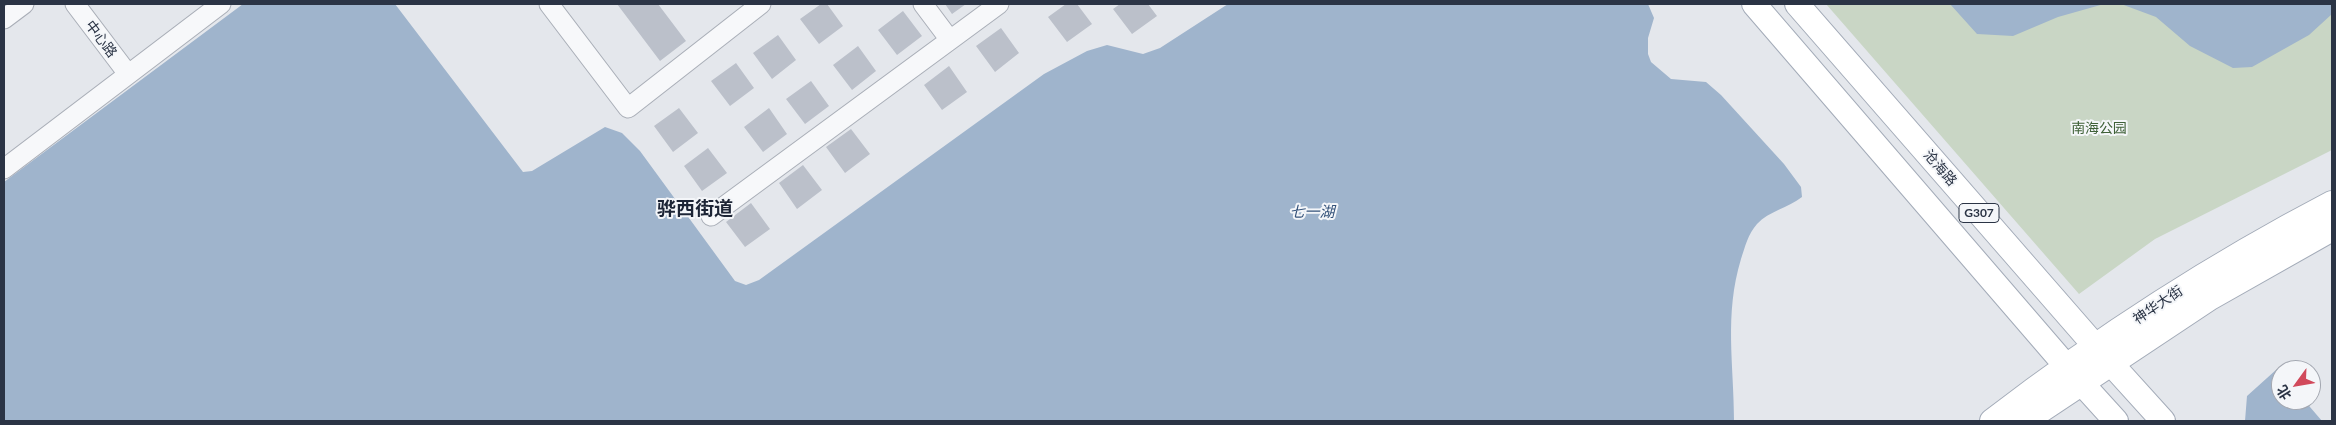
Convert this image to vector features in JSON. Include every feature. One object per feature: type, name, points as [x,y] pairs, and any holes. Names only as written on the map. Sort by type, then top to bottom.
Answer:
[{"type":"main road","name":"G307","points":[[1754,4],[2074,375],[2116,421]]},
{"type":"main road","name":"沧海路","points":[[1797,4],[2103,356],[2163,421]]},
{"type":"main road","name":"神华大街","points":[[2103,356],[2198,279],[2332,203]]},
{"type":"main road","name":"神华大街","points":[[1992,421],[2074,375],[2103,356],[2332,229]]},
{"type":"main road","name":"神华大街","points":[[2025,421],[2074,375]]},
{"type":"street","points":[[4,19],[24,4]]},
{"type":"street","name":"中心路","points":[[75,4],[128,74]]},
{"type":"street","points":[[4,169],[221,4]]},
{"type":"street","points":[[548,4],[628,108],[762,4]]},
{"type":"street","points":[[923,4],[950,40]]},
{"type":"street","points":[[711,216],[999,4]]},
{"type":"green space","name":"南海公园","points":[[1826,4],[2332,4],[2332,150],[2155,239],[2079,294]]},
{"type":"water","name":"七一湖","points":[[243,4],[395,4],[523,172],[532,171],[605,127],[622,133],[640,151],[735,281],[746,285],[759,280],[1044,74],[1087,51],[1107,45],[1143,54],[1160,48],[1228,4],[1648,4],[1654,18],[1648,38],[1648,54],[1651,62],[1671,79],[1706,82],[1721,95],[1784,164],[1801,187],[1802,197],[1767,216],[1757,224],[1745,245],[1736,280],[1731,320],[1734,421],[4,421],[4,182]]},
{"type":"water","points":[[1950,4],[2104,4],[2058,17],[2013,36],[1977,34]]},
{"type":"water","points":[[2121,4],[2332,4],[2332,14],[2309,35],[2252,67],[2233,68],[2190,46],[2156,17]]},
{"type":"water","points":[[2271,374],[2271,410],[2313,410],[2322,421],[2245,421],[2247,396]]},
{"type":"building","points":[[617,4],[658,4],[686,41],[660,61]]},
{"type":"building","points":[[821,4],[827,4],[843,26],[819,44],[800,19]]},
{"type":"building","points":[[945,4],[966,4],[952,14]]},
{"type":"building","points":[[1066,4],[1077,4],[1092,24],[1067,42],[1048,17]]},
{"type":"building","points":[[1120,4],[1148,4],[1157,16],[1132,34],[1113,9]]},
{"type":"building","points":[[903,11],[922,36],[897,55],[878,30]]},
{"type":"building","points":[[1001,28],[1019,53],[995,72],[976,46]]},
{"type":"building","points":[[778,35],[796,60],[772,79],[753,53]]},
{"type":"building","points":[[858,46],[876,71],[852,90],[833,65]]},
{"type":"building","points":[[736,63],[754,88],[730,106],[711,81]]},
{"type":"building","points":[[949,66],[967,92],[942,110],[924,85]]},
{"type":"building","points":[[811,81],[829,106],[805,124],[786,99]]},
{"type":"building","points":[[679,108],[698,133],[673,152],[654,126]]},
{"type":"building","points":[[769,108],[787,134],[763,152],[744,127]]},
{"type":"building","points":[[851,129],[870,154],[845,173],[826,147]]},
{"type":"building","points":[[708,148],[727,173],[702,191],[684,166]]},
{"type":"building","points":[[803,165],[822,190],[797,209],[779,183]]},
{"type":"building","points":[[751,203],[770,229],[745,247],[726,222]]},
{"type":"district","name":"骅西街道","points":[[695,209]]}]
